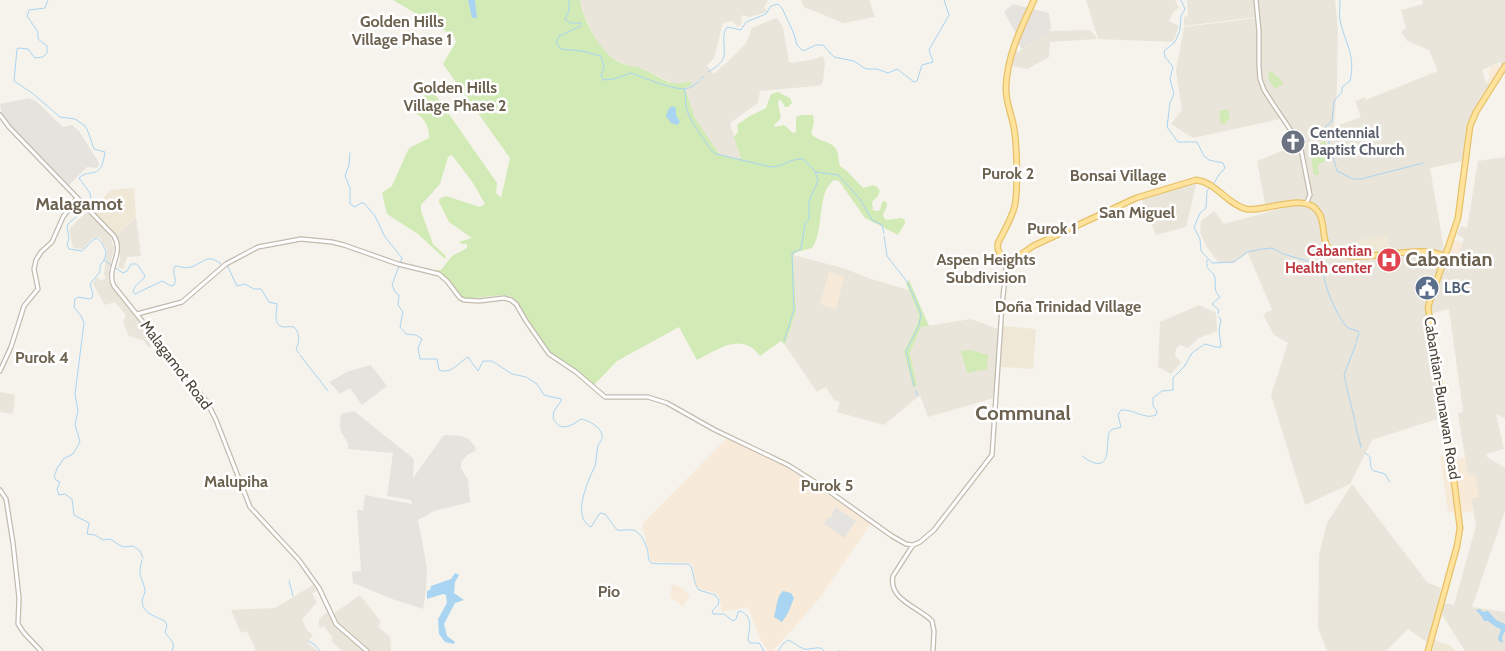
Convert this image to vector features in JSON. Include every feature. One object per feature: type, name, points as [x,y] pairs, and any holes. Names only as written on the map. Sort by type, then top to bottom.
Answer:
[{"type":"main road","points":[[1034,0],[1014,45],[1006,84],[1006,96],[1015,141],[1016,198],[1013,211],[997,248],[1009,263],[1024,251],[1043,241],[1139,197],[1194,180],[1202,181],[1246,209],[1287,204],[1306,204],[1312,206],[1321,218],[1325,243],[1329,249],[1337,254],[1352,256],[1432,251],[1444,256]]},
{"type":"main road","name":"Cabantian-Bunawan Road","points":[[1428,651],[1457,546],[1460,528],[1444,407],[1428,310],[1429,300],[1458,218],[1470,126],[1476,112],[1505,66]]},
{"type":"street","points":[[1256,0],[1260,79],[1272,104],[1300,143],[1310,195],[1306,204]]},
{"type":"street","name":"Malagamot Road","points":[[0,115],[9,127],[111,233],[117,242],[118,252],[112,270],[113,284],[207,402],[254,513],[297,557],[319,588],[336,624],[366,651]]},
{"type":"street","points":[[0,371],[11,347],[24,306],[38,290],[34,269],[36,260],[41,252],[52,242],[62,219],[77,198]]},
{"type":"street","points":[[137,314],[182,302],[226,264],[252,249],[301,239],[332,242],[403,266],[439,274],[447,280],[460,298],[466,301],[504,298],[511,300],[516,304],[526,322],[549,354],[576,372],[605,397],[653,398],[674,406],[715,430],[782,462],[823,487],[892,536],[906,544],[913,545],[920,542],[930,533],[992,455],[1002,306],[1006,268],[1009,263]]},
{"type":"street","points":[[0,490],[6,499],[13,543],[19,598],[18,624],[41,651]]},
{"type":"street","points":[[913,545],[895,572],[892,582],[902,600],[927,616],[933,623],[933,651]]},
{"type":"shaded area","points":[[580,0],[768,0],[764,7],[768,12],[749,17],[742,15],[741,24],[738,27],[732,21],[723,23],[714,58],[707,66],[714,74],[746,43],[752,28],[776,18],[783,28],[789,62],[810,60],[823,56],[825,64],[823,81],[821,85],[816,86],[760,91],[758,103],[730,123],[741,159],[720,155],[695,118],[685,87],[690,81],[674,84],[644,69],[613,59],[600,46],[594,36],[583,12]]},
{"type":"shaded area","points":[[801,0],[869,0],[875,17],[843,23],[804,7]]},
{"type":"shaded area","points":[[1086,0],[1175,0],[1179,8],[1173,12],[1169,21],[1179,26],[1173,42],[1098,39]]},
{"type":"shaded area","points":[[1187,0],[1255,0],[1257,17],[1184,26],[1184,17],[1188,16]]},
{"type":"shaded area","points":[[1257,0],[1335,0],[1338,29],[1334,127],[1361,117],[1355,101],[1365,97],[1366,100],[1438,71],[1429,50],[1407,41],[1401,32],[1406,28],[1401,10],[1423,4],[1422,0],[1505,0],[1505,70],[1500,62],[1482,70],[1486,83],[1491,83],[1466,125],[1463,161],[1430,168],[1448,272],[1458,255],[1464,238],[1457,235],[1461,226],[1467,228],[1478,161],[1505,157],[1505,418],[1496,414],[1504,449],[1486,454],[1487,457],[1505,468],[1505,511],[1472,607],[1505,612],[1505,651],[1465,651],[1441,613],[1444,603],[1454,605],[1476,526],[1471,498],[1478,497],[1475,475],[1468,476],[1458,414],[1463,411],[1449,309],[1426,315],[1443,417],[1372,440],[1350,484],[1305,505],[1271,395],[1288,343],[1274,335],[1263,314],[1272,310],[1248,253],[1233,263],[1219,263],[1206,246],[1200,232],[1201,221],[1214,211],[1224,224],[1309,201],[1312,196],[1301,142],[1265,90],[1261,79]]},
{"type":"shaded area","points":[[1013,4],[1049,13],[1051,27],[1049,32],[1022,49],[1017,42],[1019,39],[1004,12]]},
{"type":"shaded area","points":[[1257,18],[1257,71],[1259,81],[1280,119],[1193,138],[1171,124],[1182,110],[1176,71],[1184,27]]},
{"type":"shaded area","points":[[1090,30],[1096,39],[1050,42],[1049,57],[1027,69],[1011,66],[1015,49],[1018,52],[1050,31]]},
{"type":"shaded area","points":[[1498,64],[1500,68],[1491,83],[1486,83],[1490,77],[1488,74],[1491,69],[1490,67]]},
{"type":"shaded area","points":[[30,98],[37,102],[63,127],[72,125],[79,131],[99,163],[97,168],[87,167],[69,185],[2,116],[0,104]]},
{"type":"shaded area","points":[[1299,144],[1308,197],[1304,200],[1265,204],[1257,161]]},
{"type":"shaded area","points":[[1197,181],[1186,227],[1156,235],[1141,198]]},
{"type":"shaded area","points":[[134,188],[136,216],[115,236],[95,215],[94,210],[110,190]]},
{"type":"shaded area","points":[[87,212],[110,236],[114,248],[108,280],[113,289],[157,342],[149,348],[143,340],[129,336],[123,322],[126,315],[115,302],[105,305],[93,284],[97,277],[101,281],[106,278],[104,274],[107,249],[99,237],[93,238],[83,249],[73,248],[69,229]]},
{"type":"shaded area","points":[[136,217],[141,256],[127,257],[123,269],[118,267],[120,247],[115,236]]},
{"type":"shaded area","points":[[1387,235],[1389,252],[1360,253],[1358,240]]},
{"type":"shaded area","points":[[1452,239],[1462,243],[1458,255],[1447,251]]},
{"type":"shaded area","points":[[793,255],[843,268],[871,279],[909,290],[919,315],[917,325],[904,351],[917,386],[910,353],[921,327],[971,319],[998,329],[994,398],[928,417],[920,395],[884,425],[837,412],[840,402],[834,400],[826,387],[817,392],[785,345],[796,312]]},
{"type":"shaded area","points":[[829,272],[844,277],[836,309],[820,304]]},
{"type":"shaded area","points":[[1199,305],[1216,313],[1217,331],[1199,338],[1188,348],[1180,345],[1176,349],[1175,356],[1181,362],[1171,374],[1158,367],[1160,322]]},
{"type":"shaded area","points":[[1003,326],[1036,329],[1033,369],[1001,367]]},
{"type":"shaded area","points":[[371,365],[387,386],[362,405],[350,388],[340,394],[329,382],[349,371]]},
{"type":"shaded area","points":[[0,392],[15,395],[13,414],[0,412]]},
{"type":"shaded area","points":[[354,411],[414,459],[413,478],[443,436],[461,436],[469,439],[476,448],[461,463],[461,468],[468,480],[470,502],[434,511],[418,520],[427,568],[423,609],[353,583],[352,572],[361,571],[357,510],[363,510],[365,495],[412,504],[411,500],[387,496],[393,453],[348,449],[348,443],[341,432],[341,414]]},
{"type":"shaded area","points":[[728,437],[794,472],[871,523],[819,599],[773,651],[768,651],[760,638],[748,607],[722,612],[719,596],[696,586],[692,563],[651,562],[642,524]]},
{"type":"shaded area","points":[[1448,454],[1457,511],[1448,512],[1440,456]]},
{"type":"shaded area","points":[[1466,458],[1468,475],[1475,475],[1479,497],[1471,498],[1473,511],[1462,513],[1454,460]]},
{"type":"shaded area","points":[[1352,484],[1427,582],[1441,588],[1428,643],[1408,629],[1386,651],[1327,651],[1318,628],[1319,555],[1327,523]]},
{"type":"shaded area","points":[[835,507],[856,521],[844,538],[824,524],[828,517],[831,518]]},
{"type":"shaded area","points":[[672,584],[680,587],[690,595],[683,606],[670,597]]},
{"type":"shaded area","points":[[313,585],[317,591],[312,593],[317,602],[302,620],[307,630],[313,635],[307,642],[318,651],[256,651],[247,631],[241,633],[231,610],[275,608]]},
{"type":"shaded area","points":[[360,595],[381,622],[378,627],[390,637],[391,651],[342,651],[331,641],[333,638],[324,626],[321,628],[319,625],[319,619],[322,616],[328,612],[329,616],[333,614]]},
{"type":"shaded area","points":[[1433,640],[1449,645],[1456,651],[1430,651]]},
{"type":"green space","points":[[393,0],[580,0],[585,17],[594,36],[614,59],[624,64],[644,69],[668,82],[678,84],[690,81],[692,85],[685,88],[695,118],[720,155],[741,159],[734,137],[738,132],[737,125],[766,108],[771,94],[778,92],[790,98],[792,103],[785,107],[781,100],[779,100],[781,118],[774,125],[775,127],[784,125],[793,133],[796,132],[796,117],[813,115],[814,123],[811,133],[836,149],[840,166],[863,188],[873,185],[880,191],[872,202],[873,210],[880,210],[882,202],[886,201],[887,206],[883,215],[885,219],[901,218],[905,220],[905,223],[898,235],[865,218],[839,181],[834,180],[828,186],[825,194],[818,232],[812,248],[793,255],[796,312],[785,345],[781,341],[760,356],[746,345],[730,344],[697,360],[679,327],[617,361],[594,385],[549,351],[524,316],[518,303],[512,297],[504,295],[465,299],[435,270],[441,270],[452,256],[467,248],[467,244],[459,242],[472,238],[449,222],[439,199],[446,196],[480,207],[485,204],[473,183],[452,155],[448,157],[440,184],[421,205],[421,211],[433,244],[446,256],[445,259],[418,234],[387,214],[382,193],[392,186],[408,150],[429,138],[426,122],[420,116],[413,113],[430,87],[497,183],[496,193],[501,198],[510,158],[443,64],[456,42],[454,36]]},
{"type":"green space","points":[[1269,71],[1274,72],[1273,74],[1279,77],[1283,84],[1275,89],[1269,80]]},
{"type":"green space","points":[[1228,109],[1230,120],[1227,120],[1227,123],[1221,124],[1219,111]]},
{"type":"green space","points":[[1325,141],[1330,160],[1318,164],[1319,175],[1314,175],[1311,147]]},
{"type":"green space","points":[[909,280],[929,326],[921,327],[910,353],[917,386],[913,387],[904,351],[917,325],[919,315],[906,283]]},
{"type":"green space","points":[[971,350],[988,355],[987,369],[967,373],[961,351]]},
{"type":"water","points":[[468,0],[475,0],[477,18],[472,18]]},
{"type":"water","points":[[672,106],[676,108],[676,115],[680,122],[677,125],[671,123],[666,116]]},
{"type":"water","points":[[455,573],[459,575],[455,582],[454,593],[464,600],[455,603],[444,624],[447,636],[455,642],[454,644],[445,642],[439,634],[438,619],[447,603],[446,595],[443,594],[427,599],[427,591],[430,590],[431,586],[451,579]]},
{"type":"water","points":[[783,591],[791,593],[794,598],[782,622],[774,617],[778,599]]},
{"type":"water","points":[[1480,609],[1483,612],[1488,611],[1496,620],[1505,624],[1505,631],[1502,637],[1503,643],[1498,638],[1501,629],[1488,621],[1484,621],[1476,610]]},
{"type":"waterway","points":[[48,0],[45,8],[29,10],[27,16],[38,32],[38,39],[47,46],[47,53],[43,57],[35,58],[28,49],[17,49],[14,81],[32,93],[60,117],[75,119],[84,125],[94,149],[105,152],[98,171],[79,178],[90,193],[91,201],[67,227],[69,238],[67,245],[69,249],[82,251],[97,238],[106,251],[105,258],[100,266],[100,272],[90,284],[93,294],[92,298],[78,297],[75,299],[74,307],[84,323],[75,394],[78,411],[75,424],[80,442],[73,454],[63,459],[54,477],[60,482],[57,489],[59,495],[65,494],[72,499],[74,515],[89,523],[87,534],[95,535],[103,540],[110,539],[123,547],[133,546],[140,551],[143,558]]},
{"type":"waterway","points":[[569,0],[569,11],[565,19],[570,23],[581,23],[581,26],[559,36],[556,43],[561,49],[582,51],[601,56],[604,67],[601,76],[604,80],[614,79],[631,73],[679,89],[689,88],[699,81]]},
{"type":"waterway","points":[[708,72],[723,59],[724,34],[727,27],[741,30],[746,22],[766,14],[771,6],[778,4],[782,8],[797,45],[803,51],[816,45],[823,45],[834,57],[854,61],[866,69],[877,69],[888,73],[897,69],[914,82],[917,81],[922,65],[933,62],[929,50],[949,15],[944,0]]},
{"type":"waterway","points":[[1181,0],[1185,9],[1181,16],[1180,30],[1175,42],[1164,51],[1165,57],[1173,67],[1170,79],[1174,94],[1170,103],[1167,127],[1178,142],[1197,142],[1204,156],[1209,160],[1223,163],[1225,168],[1213,185]]},
{"type":"waterway","points":[[1327,136],[1325,127],[1332,121],[1334,101],[1342,92],[1342,87],[1350,81],[1352,63],[1340,20],[1340,0]]},
{"type":"waterway","points":[[701,79],[704,76]]},
{"type":"waterway","points":[[684,89],[686,107],[690,118],[716,154],[771,167],[803,159],[815,171],[818,181],[809,201],[809,219],[805,224],[801,249],[792,253],[794,310],[784,341]]},
{"type":"waterway","points":[[1328,139],[1337,171],[1353,179],[1361,179],[1423,163]]},
{"type":"waterway","points":[[350,153],[349,165],[345,176],[350,188],[350,204],[355,207],[364,203],[375,216],[385,237],[402,258],[392,285],[395,292],[399,295],[398,305],[403,312],[400,327],[406,334],[416,335],[422,339],[418,348],[420,359],[437,359],[439,370],[443,371],[451,369],[468,357],[478,371],[483,361],[492,361],[512,374],[526,377],[537,384],[544,395],[561,399],[554,411],[553,418],[562,427],[569,426],[581,419],[597,427],[602,437],[598,446],[595,466],[583,498],[582,515],[585,522],[591,527],[600,513],[605,514],[617,530],[633,530],[638,533],[646,545],[651,563],[689,564],[695,584],[699,590],[715,595],[719,600],[718,605],[712,611],[713,614],[724,614],[733,621],[740,611],[749,620],[748,640],[750,643],[759,643],[764,651]]},
{"type":"waterway","points":[[815,172],[838,175],[860,199],[872,220],[882,225],[884,233]]},
{"type":"waterway","points":[[1210,187],[1207,191],[1206,208],[1200,213],[1194,227],[1200,239],[1201,251],[1212,263],[1234,262],[1247,252],[1272,248],[1283,254],[1308,261],[1315,269],[1324,273],[1328,293],[1343,323],[1347,327],[1358,331],[1359,334],[1356,342]]},
{"type":"waterway","points":[[884,236],[887,256],[908,283],[921,314],[919,325],[906,351],[914,386]]},
{"type":"waterway","points":[[104,260],[123,273],[127,271],[131,264],[137,264],[145,276],[135,287],[133,292],[135,294],[162,281],[171,286],[174,285],[175,266],[189,268],[209,259],[221,264]]},
{"type":"waterway","points":[[1207,260],[1207,267],[1214,275],[1216,290],[1220,297],[1212,304],[1219,310],[1218,314]]},
{"type":"waterway","points":[[227,265],[237,286],[245,284],[254,289],[261,289],[269,302],[277,304],[276,315],[278,325],[294,327],[296,329],[299,338],[296,349],[299,353]]},
{"type":"waterway","points":[[1082,456],[1093,462],[1100,463],[1104,461],[1108,435],[1112,429],[1121,427],[1118,415],[1121,410],[1148,416],[1156,415],[1157,411],[1153,406],[1153,398],[1162,391],[1173,390],[1173,378],[1184,367],[1192,353],[1205,344],[1221,347],[1219,330],[1221,320],[1219,317]]},
{"type":"waterway","points":[[1346,383],[1344,375],[1356,344]]},
{"type":"waterway","points":[[300,355],[328,391]]},
{"type":"waterway","points":[[1346,385],[1355,421]]},
{"type":"waterway","points":[[916,391],[918,396]]},
{"type":"waterway","points":[[1355,423],[1361,447]]},
{"type":"waterway","points":[[1365,453],[1370,457],[1372,469],[1385,474],[1390,482]]},
{"type":"waterway","points":[[142,560],[140,573],[145,590],[142,601],[143,606],[151,614],[165,621],[167,626],[165,632],[172,641],[172,651]]},
{"type":"waterway","points":[[289,581],[293,596]]},
{"type":"waterway","points":[[778,651],[788,640],[804,649],[821,648],[824,651]]},
{"type":"waterway","points":[[308,641],[314,644],[320,651]]},
{"type":"place","name":"Centennial Baptist Church","points":[[1293,142]]},
{"type":"place","name":"Cabantian Health center","points":[[1389,260]]},
{"type":"place","name":"LBC","points":[[1427,288]]},
{"type":"district","name":"Golden Hills Village Phase 1","points":[[402,30]]},
{"type":"district","name":"Golden Hills Village Phase 2","points":[[455,96]]},
{"type":"district","name":"Purok 2","points":[[1008,173]]},
{"type":"district","name":"Bonsai Village","points":[[1118,175]]},
{"type":"district","name":"Malagamot","points":[[79,204]]},
{"type":"district","name":"San Miguel","points":[[1137,212]]},
{"type":"district","name":"Purok 1","points":[[1052,228]]},
{"type":"district","name":"Cabantian","points":[[1449,259]]},
{"type":"district","name":"Aspen Heights Subdivision","points":[[986,268]]},
{"type":"district","name":"Doña Trinidad Village","points":[[1068,306]]},
{"type":"district","name":"Purok 4","points":[[42,357]]},
{"type":"district","name":"Communal","points":[[1023,413]]},
{"type":"district","name":"Malupiha","points":[[236,481]]},
{"type":"district","name":"Purok 5","points":[[827,485]]},
{"type":"district","name":"Pio","points":[[609,591]]}]
